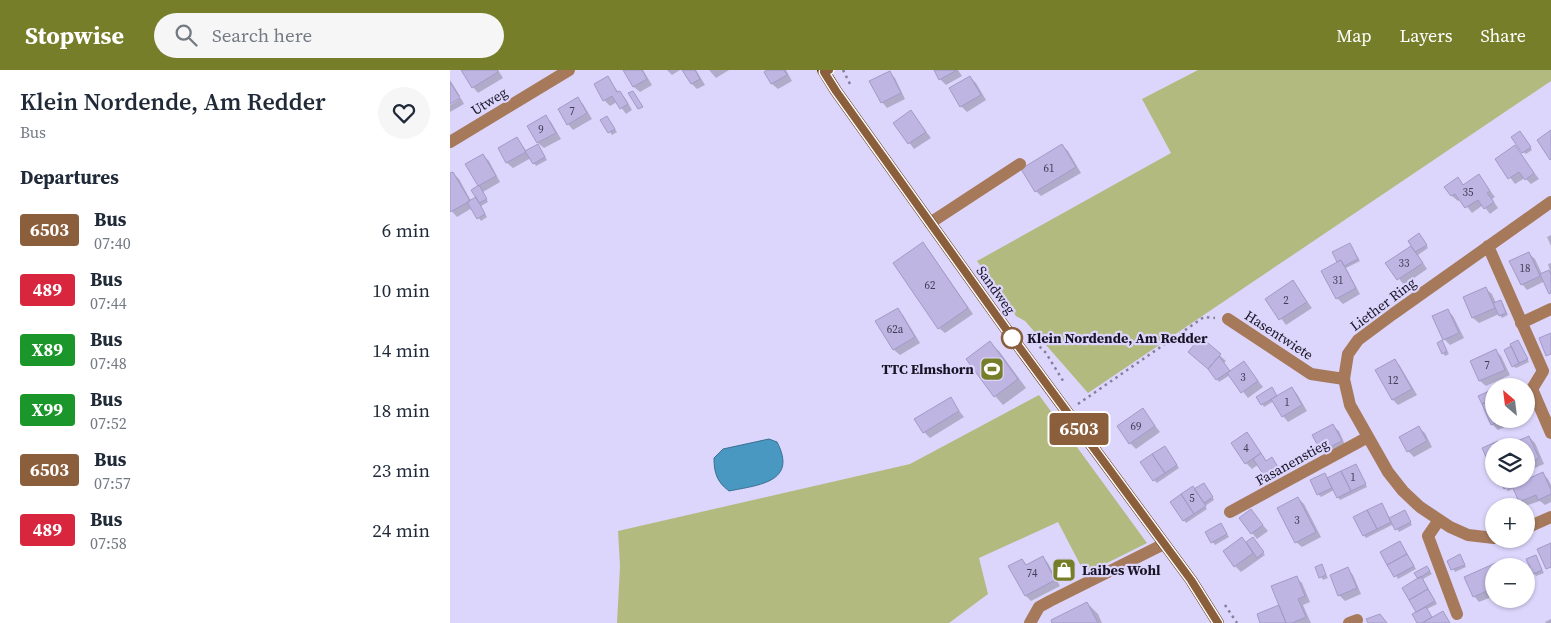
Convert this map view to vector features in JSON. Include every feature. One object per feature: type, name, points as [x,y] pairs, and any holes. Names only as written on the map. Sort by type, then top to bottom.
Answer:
[{"type":"main road","name":"Sandweg","points":[[825,71],[1011,336],[1191,580],[1218,623]]},
{"type":"street","name":"Utweg","points":[[450,142],[569,70]]},
{"type":"street","points":[[930,223],[1020,164]]},
{"type":"street","name":"Liether Ring","points":[[1485,537],[1468,535],[1439,520],[1420,507],[1403,491],[1388,472],[1350,405],[1344,379],[1348,354],[1358,340],[1551,202]]},
{"type":"street","points":[[1488,246],[1543,371],[1532,389],[1551,433]]},
{"type":"street","points":[[1521,323],[1551,309]]},
{"type":"street","name":"Hasentwiete","points":[[1228,320],[1311,374],[1344,379]]},
{"type":"street","name":"Fasanenstieg","points":[[1230,512],[1368,437]]},
{"type":"street","points":[[1535,524],[1551,517]]},
{"type":"street","points":[[1439,520],[1428,536],[1457,614]]},
{"type":"street","points":[[1030,623],[1039,608],[1050,601],[1164,544]]},
{"type":"path","points":[[1077,405],[1204,317],[1228,320]]},
{"type":"green space","points":[[1198,70],[1551,70],[1551,81],[1088,393],[1025,321],[1016,316],[977,261],[1171,153],[1142,99]]},
{"type":"green space","points":[[1039,395],[1147,543],[1085,574],[1058,522],[979,558],[988,594],[949,623],[617,623],[620,566],[618,531],[910,464]]},
{"type":"water","points":[[769,439],[777,442],[782,455],[783,466],[779,474],[763,483],[752,486],[729,491],[725,488],[717,477],[714,458],[723,449]]},
{"type":"building","points":[[461,70],[497,70],[498,72],[472,88]]},
{"type":"building","points":[[623,70],[642,70],[647,79],[633,87]]},
{"type":"building","points":[[682,70],[695,70],[700,79],[691,84]]},
{"type":"building","points":[[767,70],[784,70],[787,75],[771,84],[764,72]]},
{"type":"building","points":[[934,70],[957,70],[939,80]]},
{"type":"building","points":[[890,71],[901,93],[881,103],[869,81]]},
{"type":"building","points":[[608,76],[617,92],[620,91],[628,104],[620,109],[612,96],[603,101],[594,84]]},
{"type":"building","points":[[970,76],[981,95],[960,107],[949,88]]},
{"type":"building","points":[[450,82],[460,98],[450,104]]},
{"type":"building","points":[[633,91],[643,107],[638,109],[628,93]]},
{"type":"building","points":[[578,97],[587,113],[567,125],[558,109]]},
{"type":"building","points":[[911,110],[926,132],[908,144],[893,123]]},
{"type":"building","points":[[546,115],[556,133],[537,143],[527,126]]},
{"type":"building","points":[[607,116],[615,129],[608,133],[600,120]]},
{"type":"building","points":[[1551,130],[1551,159],[1550,160],[1537,140]]},
{"type":"building","points":[[1520,131],[1531,147],[1522,153],[1511,137]]},
{"type":"building","points":[[517,137],[526,152],[506,163],[498,148]]},
{"type":"building","points":[[538,144],[545,157],[533,164],[525,151]]},
{"type":"building","points":[[1062,144],[1076,167],[1035,192],[1021,169]]},
{"type":"building","points":[[1515,145],[1534,173],[1525,180],[1519,172],[1508,179],[1495,159]]},
{"type":"building","points":[[483,154],[496,176],[478,186],[465,164]]},
{"type":"building","points":[[453,172],[470,201],[450,212],[450,173]]},
{"type":"building","points":[[1479,174],[1490,191],[1487,193],[1494,202],[1484,209],[1478,200],[1465,208],[1455,194],[1451,196],[1444,187],[1458,177],[1463,185]]},
{"type":"building","points":[[479,185],[487,199],[479,203],[471,190]]},
{"type":"building","points":[[476,197],[485,214],[477,219],[467,202]]},
{"type":"building","points":[[1419,233],[1427,245],[1415,252],[1408,241]]},
{"type":"building","points":[[923,242],[968,308],[938,329],[893,263]]},
{"type":"building","points":[[1350,243],[1358,259],[1344,266],[1341,260],[1337,262],[1332,252]]},
{"type":"building","points":[[1411,246],[1423,263],[1397,280],[1385,263]]},
{"type":"building","points":[[1529,252],[1540,276],[1521,285],[1509,261]]},
{"type":"building","points":[[1341,260],[1356,288],[1336,299],[1321,271]]},
{"type":"building","points":[[1549,270],[1551,275],[1551,293],[1549,294],[1540,274]]},
{"type":"building","points":[[1293,280],[1307,302],[1279,320],[1265,299]]},
{"type":"building","points":[[1486,287],[1495,308],[1472,318],[1463,297]]},
{"type":"building","points":[[1501,300],[1506,313],[1499,316],[1493,303]]},
{"type":"building","points":[[898,308],[915,337],[893,350],[875,321]]},
{"type":"building","points":[[1448,309],[1459,333],[1443,340],[1432,316]]},
{"type":"building","points":[[1551,333],[1551,354],[1546,356],[1539,338]]},
{"type":"building","points":[[1201,337],[1221,354],[1208,369],[1188,352]]},
{"type":"building","points":[[1442,340],[1447,351],[1442,354],[1437,343]]},
{"type":"building","points":[[1518,340],[1528,359],[1519,363],[1510,344]]},
{"type":"building","name":"TTC Elmshorn","points":[[990,341],[1018,379],[994,397],[966,359]]},
{"type":"building","points":[[1511,346],[1519,363],[1512,367],[1504,350]]},
{"type":"building","points":[[1496,349],[1505,370],[1479,381],[1470,361]]},
{"type":"building","points":[[1219,356],[1230,371],[1216,380],[1208,369]]},
{"type":"building","points":[[1395,359],[1412,389],[1392,400],[1375,370]]},
{"type":"building","points":[[1244,361],[1258,381],[1241,393],[1227,373]]},
{"type":"building","points":[[1272,387],[1277,396],[1261,405],[1256,397]]},
{"type":"building","points":[[1292,387],[1302,405],[1282,417],[1271,399]]},
{"type":"building","points":[[1485,393],[1485,403],[1482,404],[1478,396]]},
{"type":"building","points":[[951,397],[959,411],[923,433],[914,419]]},
{"type":"building","points":[[1143,408],[1155,426],[1129,444],[1117,426]]},
{"type":"building","points":[[1333,424],[1342,441],[1321,451],[1312,435]]},
{"type":"building","points":[[1419,426],[1427,441],[1407,452],[1399,437]]},
{"type":"building","points":[[1247,432],[1261,453],[1245,464],[1231,443]]},
{"type":"building","points":[[1165,446],[1177,465],[1165,473],[1152,454]]},
{"type":"building","points":[[1535,449],[1539,458],[1535,460]]},
{"type":"building","points":[[1261,453],[1266,461],[1272,457],[1279,469],[1266,478],[1253,459]]},
{"type":"building","points":[[1152,454],[1165,473],[1153,481],[1140,462]]},
{"type":"building","points":[[1356,464],[1366,484],[1351,491],[1341,471]]},
{"type":"building","points":[[1341,471],[1351,491],[1337,498],[1327,478]]},
{"type":"building","points":[[1543,472],[1551,494],[1538,500],[1536,495],[1529,498],[1517,498],[1513,488],[1535,488],[1535,476]]},
{"type":"building","points":[[1325,473],[1332,488],[1317,495],[1310,480]]},
{"type":"building","points":[[1204,483],[1213,497],[1204,503],[1194,489]]},
{"type":"building","points":[[1193,486],[1206,506],[1194,514],[1181,494]]},
{"type":"building","points":[[1181,494],[1194,514],[1183,521],[1170,502]]},
{"type":"building","points":[[1298,497],[1316,532],[1295,543],[1277,508]]},
{"type":"building","points":[[1382,503],[1391,522],[1377,529],[1367,510]]},
{"type":"building","points":[[1251,509],[1263,525],[1251,534],[1239,518]]},
{"type":"building","points":[[1367,510],[1377,529],[1363,536],[1353,517]]},
{"type":"building","points":[[1405,510],[1411,522],[1395,530],[1389,518]]},
{"type":"building","points":[[1221,523],[1227,534],[1211,543],[1205,532]]},
{"type":"building","points":[[1242,537],[1253,553],[1234,567],[1223,551]]},
{"type":"building","points":[[1253,537],[1264,552],[1257,558],[1246,542]]},
{"type":"building","points":[[1400,541],[1407,554],[1387,565],[1380,552]]},
{"type":"building","points":[[1551,543],[1551,567],[1546,569],[1537,549]]},
{"type":"building","points":[[1407,554],[1414,566],[1394,577],[1387,565]]},
{"type":"building","points":[[1460,554],[1465,565],[1451,570],[1447,561]]},
{"type":"building","points":[[1536,555],[1542,570],[1535,573],[1535,558],[1528,558]]},
{"type":"building","points":[[1043,556],[1055,580],[1025,596],[1008,566],[1022,559],[1026,565]]},
{"type":"building","points":[[1322,564],[1326,575],[1319,578],[1315,567]]},
{"type":"building","points":[[1427,566],[1430,571],[1418,579],[1414,573]]},
{"type":"building","points":[[1348,567],[1357,588],[1338,596],[1330,575]]},
{"type":"building","points":[[1485,568],[1485,592],[1473,597],[1464,577]]},
{"type":"building","points":[[1297,576],[1305,596],[1298,599],[1306,617],[1292,623],[1286,623],[1271,586]]},
{"type":"building","points":[[1421,576],[1428,589],[1409,600],[1402,588]]},
{"type":"building","points":[[1428,589],[1435,601],[1416,612],[1409,600]]},
{"type":"building","points":[[1087,602],[1098,623],[1052,623],[1051,620]]},
{"type":"building","points":[[1279,605],[1286,623],[1260,623],[1257,614]]},
{"type":"building","points":[[1426,607],[1432,617],[1422,623],[1417,623],[1412,614]]},
{"type":"building","points":[[1443,611],[1450,623],[1424,623],[1424,622]]},
{"type":"building","points":[[1380,614],[1387,623],[1368,623],[1366,619]]},
{"type":"bus line","name":"6503","points":[[829,70],[824,72],[836,91],[1011,336],[1191,580],[1218,623]]},
{"type":"place","name":"Klein Nordende, Am Redder","points":[[1012,338]]},
{"type":"place","name":"TTC Elmshorn","points":[[992,369]]},
{"type":"place","name":"Laibes Wohl","points":[[1064,570]]}]
